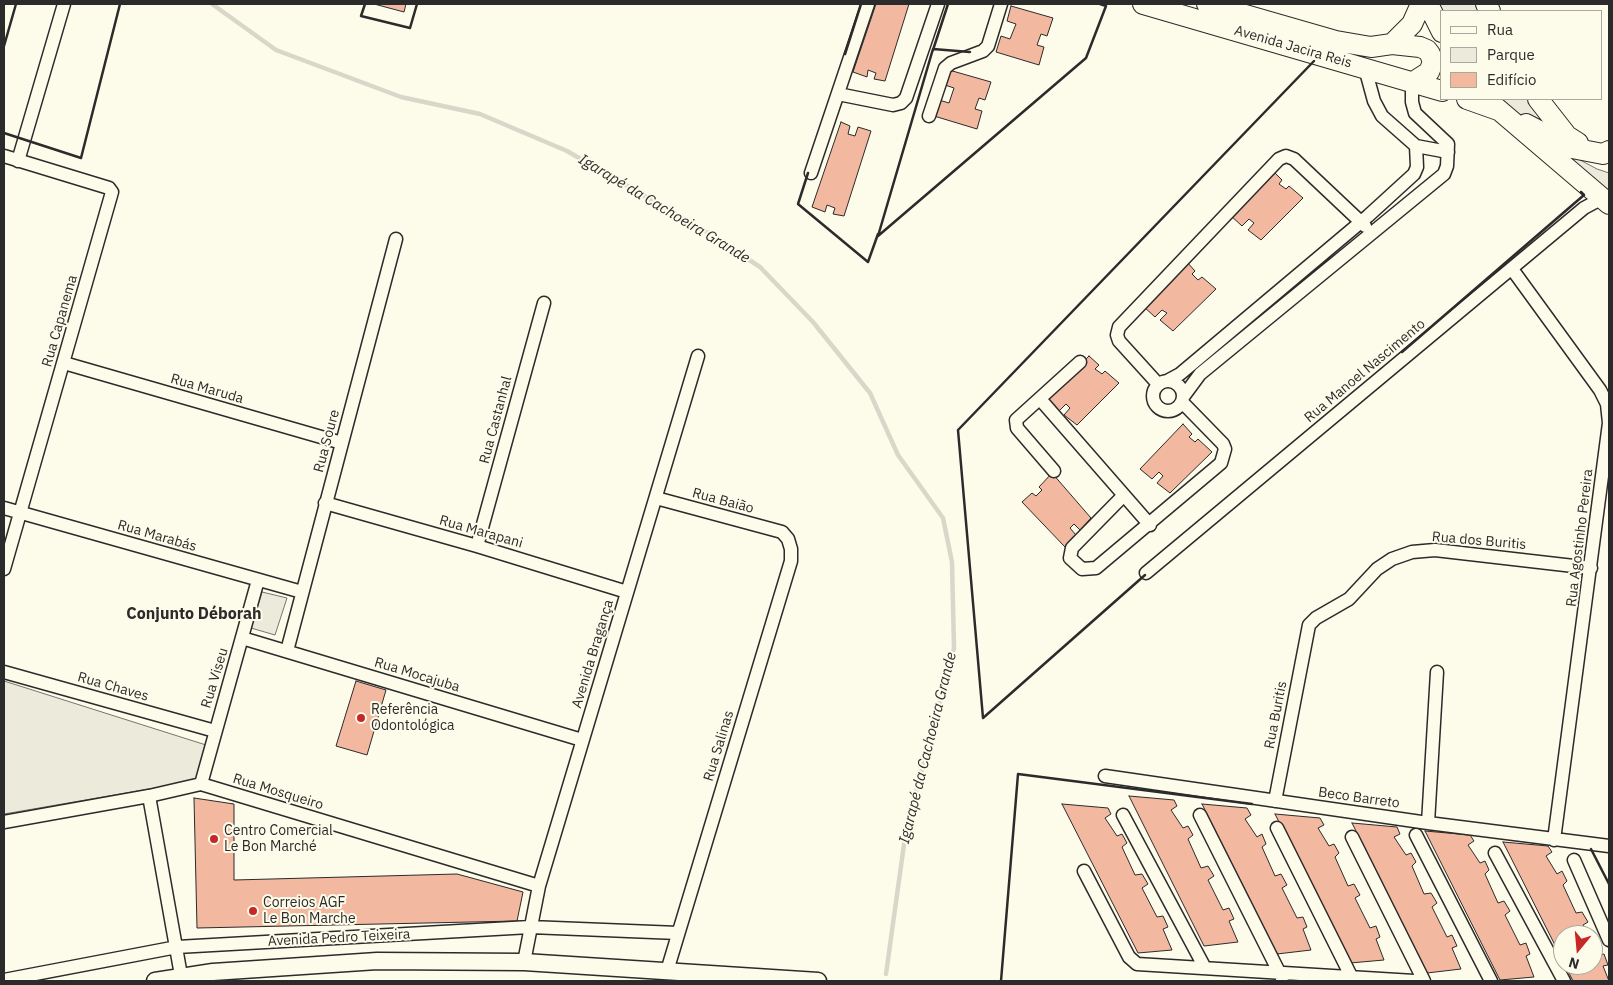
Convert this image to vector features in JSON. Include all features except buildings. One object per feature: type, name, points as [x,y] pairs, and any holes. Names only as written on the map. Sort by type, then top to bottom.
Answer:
[{"type":"main road","name":"Avenida Jacira Reis","points":[[1143,4],[1440,90]]},
{"type":"main road","name":"Avenida Jacira Reis","points":[[1207,4],[1355,46],[1371,47],[1392,44],[1420,47],[1427,50],[1433,62],[1429,72],[1412,82]]},
{"type":"main road","points":[[1392,44],[1412,24],[1421,4]]},
{"type":"main road","points":[[1428,4],[1440,28]]},
{"type":"main road","points":[[1472,100],[1492,104],[1572,148],[1600,152]]},
{"type":"main road","points":[[1539,100],[1567,136],[1600,152]]},
{"type":"main road","points":[[1492,104],[1608,203]]},
{"type":"street","points":[[18,161],[64,4]]},
{"type":"street","points":[[812,173],[868,4]]},
{"type":"street","points":[[838,94],[893,105],[901,103],[906,98],[938,4]]},
{"type":"street","points":[[929,116],[945,68],[951,63],[983,51],[988,46],[1001,4]]},
{"type":"street","points":[[1365,68],[1374,101],[1382,116],[1416,146],[1448,152]]},
{"type":"street","points":[[1412,82],[1412,102],[1415,113],[1448,144],[1444,174],[1200,374],[1180,406],[1171,411],[1160,410],[1152,398],[1154,388],[1180,374],[1361,222],[1414,174],[1417,167],[1416,146]]},
{"type":"street","name":"Rua Capanema","points":[[4,156],[112,190],[4,569]]},
{"type":"street","points":[[1124,495],[1072,548],[1070,558],[1082,569],[1096,568],[1150,525],[1221,463],[1224,456],[1223,444],[1183,399],[1180,387],[1162,382],[1119,341],[1117,335],[1119,327],[1279,159],[1286,156],[1294,159],[1372,233]]},
{"type":"street","name":"Rua Manoel Nascimento","points":[[1146,574],[1590,203],[1608,203]]},
{"type":"street","name":"Rua Soure","points":[[287,651],[396,240]]},
{"type":"street","name":"Rua Agostinho Pereira","points":[[1512,269],[1588,372],[1607,404],[1608,434],[1554,840]]},
{"type":"street","name":"Rua Castanhal","points":[[477,546],[544,303]]},
{"type":"street","name":"Avenida Bragança","points":[[524,962],[539,886],[698,356]]},
{"type":"street","points":[[1054,470],[1015,423],[1080,362]]},
{"type":"street","name":"Rua Maruda","points":[[64,363],[342,443]]},
{"type":"street","points":[[1040,399],[1150,525]]},
{"type":"street","name":"Rua Baião","points":[[656,498],[782,532]]},
{"type":"street","name":"Rua Marapani","points":[[325,503],[477,546],[627,592]]},
{"type":"street","name":"Rua Marabás","points":[[4,508],[302,592]]},
{"type":"street","name":"Rua Salinas","points":[[667,971],[790,561],[791,549],[788,539],[782,532]]},
{"type":"street","name":"Rua dos Buritis","points":[[1306,635],[1309,625],[1316,618],[1349,600],[1377,569],[1392,559],[1412,552],[1435,550],[1591,568]]},
{"type":"street","name":"Rua Viseu","points":[[201,784],[258,580]]},
{"type":"street","name":"Rua Buritis","points":[[1275,801],[1306,635]]},
{"type":"street","name":"Rua Mocajuba","points":[[242,638],[582,740]]},
{"type":"street","name":"Rua Chaves","points":[[4,672],[215,731]]},
{"type":"street","points":[[1428,823],[1437,672]]},
{"type":"street","name":"Beco Barreto","points":[[1104,776],[1428,823],[1609,846]]},
{"type":"street","name":"Rua Mosqueiro","points":[[4,822],[149,796],[201,784],[539,886]]},
{"type":"street","points":[[149,796],[182,979]]},
{"type":"street","points":[[1123,815],[1204,968]]},
{"type":"street","points":[[1200,815],[1281,977]]},
{"type":"street","points":[[1277,828],[1352,978]]},
{"type":"street","points":[[1416,835],[1491,981]]},
{"type":"street","points":[[1352,838],[1424,981]]},
{"type":"street","points":[[1495,853],[1564,981]]},
{"type":"street","points":[[1574,860],[1609,940]]},
{"type":"street","points":[[1084,871],[1128,958],[1137,964],[1204,968],[1281,977],[1414,981]]},
{"type":"street","name":"Avenida Pedro Teixeira","points":[[4,980],[177,947],[530,927],[678,933]]},
{"type":"street","name":"Avenida Pedro Teixeira","points":[[155,981],[182,979],[213,972],[377,961],[524,962],[818,981]]},
{"type":"green space","points":[[1437,4],[1475,4],[1478,10],[1441,10]]},
{"type":"green space","points":[[1497,100],[1532,100],[1566,139],[1507,108]]},
{"type":"green space","points":[[1541,139],[1597,169],[1609,173],[1609,198]]},
{"type":"green space","points":[[262,592],[287,598],[275,635],[251,628]]},
{"type":"green space","points":[[4,681],[206,745],[196,781],[4,814]]},
{"type":"waterway","name":"Igarapé da Cachoeira Grande","points":[[212,4],[276,50],[401,97],[480,114],[567,151],[710,234],[760,267],[813,322],[870,393],[898,455],[943,518],[952,562],[954,648],[906,830],[886,974]]},
{"type":"wall","points":[[4,46],[16,4]]},
{"type":"wall","points":[[4,133],[81,158],[120,4]]},
{"type":"wall","points":[[365,4],[361,16],[410,28],[417,4]]},
{"type":"wall","points":[[845,54],[861,4]]},
{"type":"wall","points":[[933,50],[948,4]]},
{"type":"wall","points":[[970,52],[933,49],[878,236],[1086,58],[1106,6],[1100,4]]},
{"type":"wall","points":[[1145,575],[983,718],[958,430],[1314,61]]},
{"type":"wall","points":[[808,173],[798,204],[868,262],[878,234]]},
{"type":"wall","points":[[1402,352],[1584,195],[1581,192]]},
{"type":"wall","points":[[1001,981],[1018,774],[1252,804]]},
{"type":"wall","points":[[1591,849],[1609,884]]},
{"type":"place","name":"Referência Odontológica","points":[[361,718]]},
{"type":"place","name":"Centro Comercial Le Bon Marché","points":[[214,839]]},
{"type":"place","name":"Correios AGF Le Bon Marche","points":[[253,911]]},
{"type":"district","name":"Conjunto Déborah","points":[[194,614]]}]
